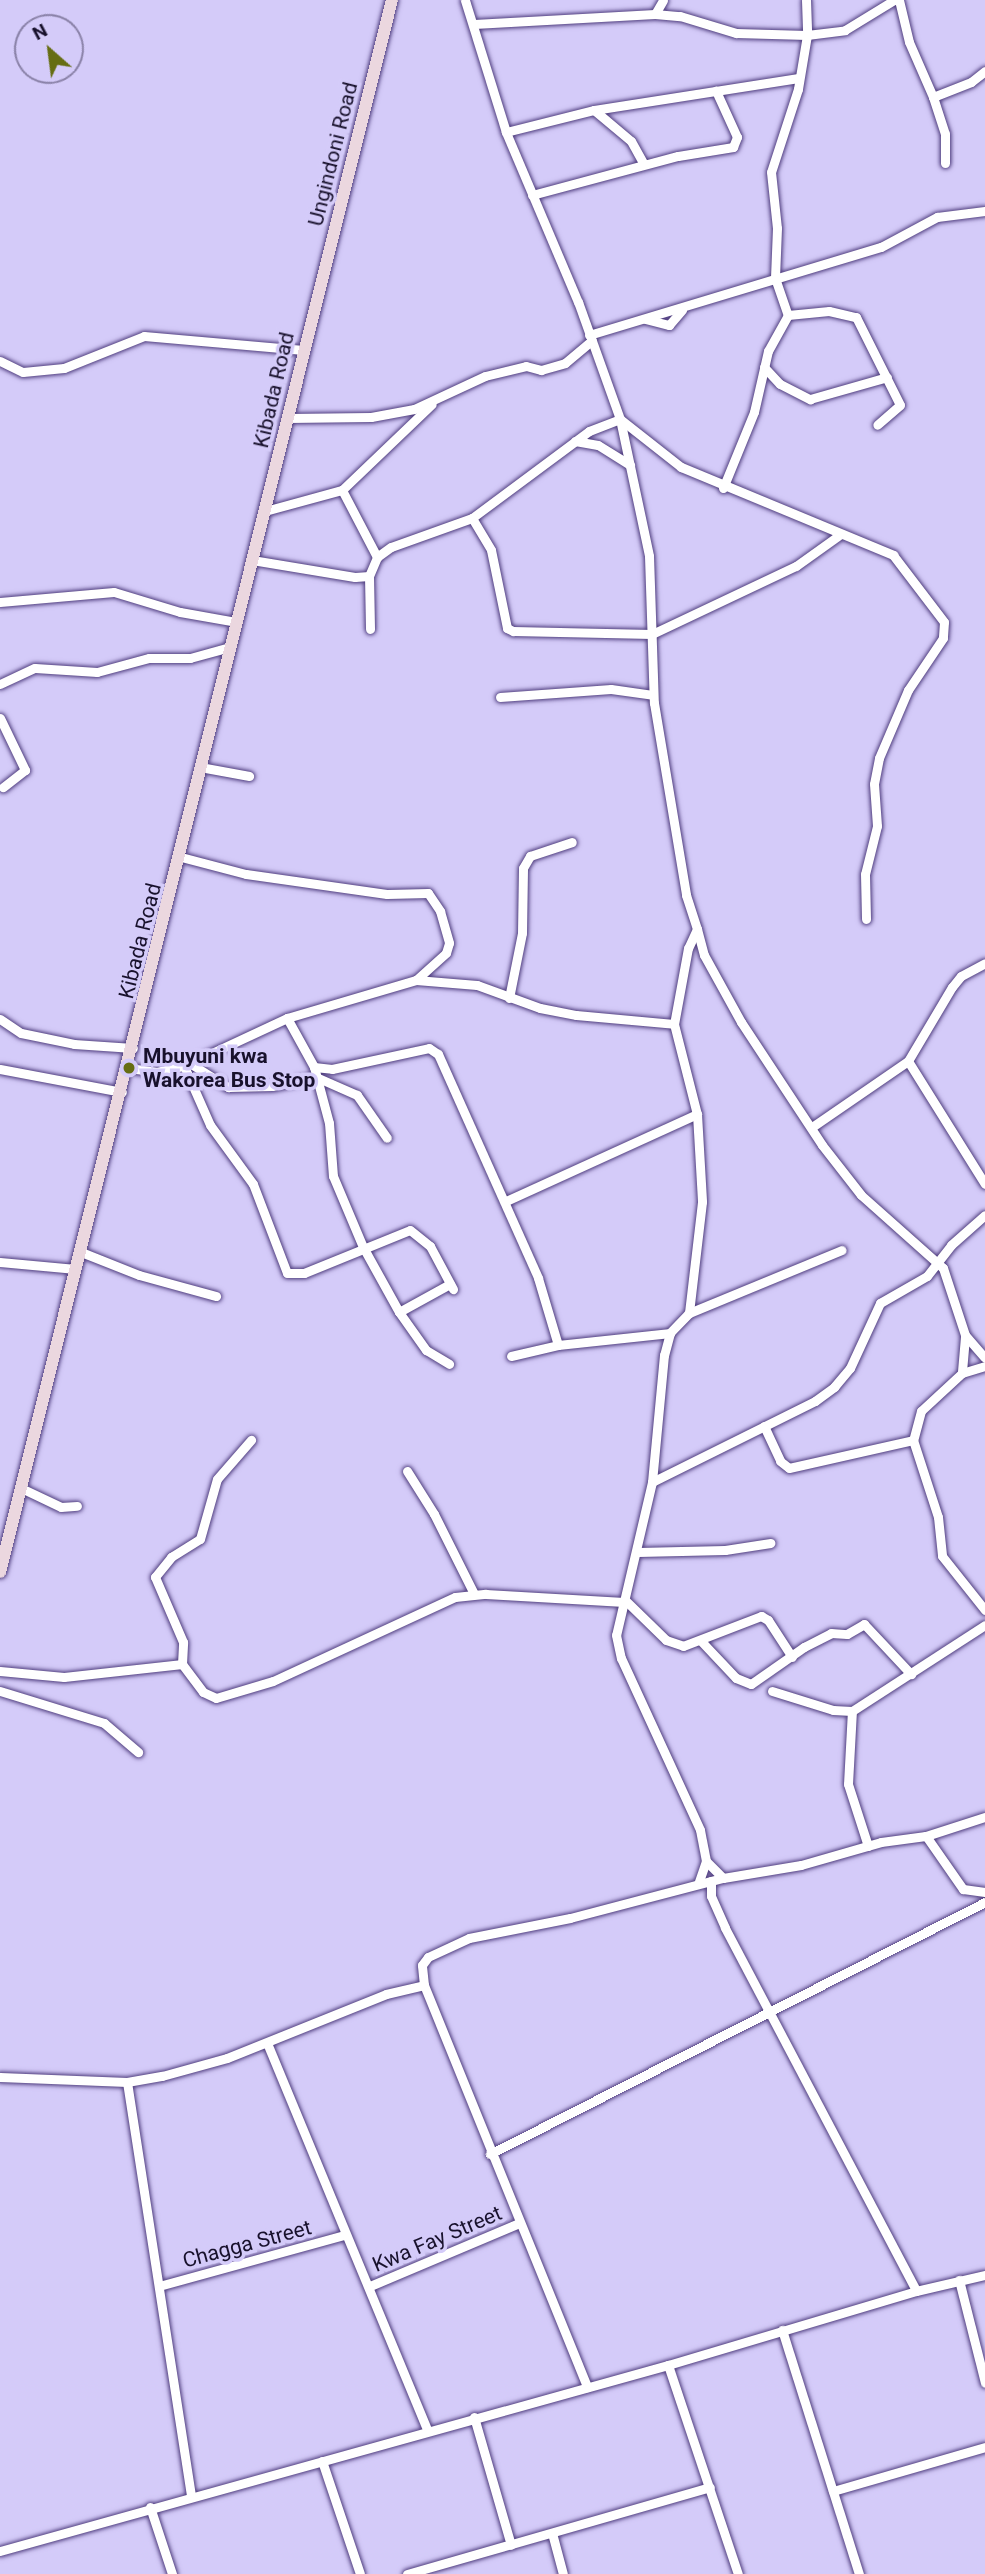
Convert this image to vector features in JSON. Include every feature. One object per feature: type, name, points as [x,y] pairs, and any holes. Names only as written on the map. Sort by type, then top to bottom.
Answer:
[{"type":"main road","name":"Ungindoni Road","points":[[311,318],[392,0]]},
{"type":"main road","name":"Kibada Road","points":[[0,1572],[129,1068],[311,318]]},
{"type":"street","points":[[465,0],[506,132],[591,337],[620,419],[649,556],[653,695],[686,895],[704,955],[735,1012],[861,1195],[937,1261],[952,1289],[965,1335],[962,1373]]},
{"type":"street","points":[[655,14],[663,0]]},
{"type":"street","points":[[723,488],[754,412],[764,367],[788,315],[775,278],[777,228],[772,172],[799,78],[807,36],[806,0]]},
{"type":"street","points":[[474,24],[655,14],[680,16],[736,33],[807,36],[845,30],[896,1],[945,134],[945,163]]},
{"type":"street","points":[[933,97],[971,82],[985,71]]},
{"type":"street","points":[[506,132],[594,110],[799,78]]},
{"type":"street","points":[[532,195],[644,164],[733,147],[737,138],[716,92]]},
{"type":"street","points":[[594,110],[631,141],[644,164]]},
{"type":"street","points":[[288,418],[371,418],[436,400],[485,376],[526,366],[541,370],[565,363],[591,337],[881,247],[937,217],[985,211]]},
{"type":"street","points":[[788,315],[851,313],[864,329],[900,405],[877,425]]},
{"type":"street","points":[[0,360],[23,372],[64,368],[144,336],[303,350]]},
{"type":"street","points":[[764,367],[780,384],[810,399],[887,377]]},
{"type":"street","points":[[265,511],[342,490],[436,400]]},
{"type":"street","points":[[370,629],[369,576],[377,557],[391,547],[472,519],[575,441],[620,419]]},
{"type":"street","points":[[620,419],[681,467],[723,488],[838,536],[893,555],[945,627],[943,638],[892,720],[879,758],[874,784],[877,825],[865,874],[866,919]]},
{"type":"street","points":[[575,441],[598,445],[630,466]]},
{"type":"street","points":[[342,490],[377,557]]},
{"type":"street","points":[[472,519],[491,550],[507,628],[652,634],[796,566],[838,536]]},
{"type":"street","points":[[252,560],[355,578],[369,576]]},
{"type":"street","points":[[0,602],[114,592],[180,612],[237,622]]},
{"type":"street","points":[[0,684],[35,668],[97,672],[149,658],[190,658],[230,648]]},
{"type":"street","points":[[500,697],[611,689],[653,695]]},
{"type":"street","points":[[0,718],[25,770],[3,788]]},
{"type":"street","points":[[200,767],[249,776]]},
{"type":"street","points":[[509,998],[522,933],[523,868],[530,856],[572,842]]},
{"type":"street","points":[[181,857],[259,876],[387,894],[428,893],[440,911],[449,943],[446,953],[416,980]]},
{"type":"street","points":[[689,1313],[704,1182],[697,1114],[674,1024],[688,948],[696,929]]},
{"type":"street","points":[[812,1126],[908,1061],[957,982],[985,963]]},
{"type":"street","points":[[129,1068],[157,1072],[188,1065],[287,1018],[416,980],[477,985],[509,998],[576,1015],[674,1024]]},
{"type":"street","points":[[287,1018],[315,1072],[329,1123],[333,1176],[363,1247],[398,1312],[426,1350],[449,1364]]},
{"type":"street","points":[[0,1019],[21,1033],[74,1044],[133,1048]]},
{"type":"street","points":[[188,1065],[228,1087],[272,1086],[315,1072],[429,1048],[438,1054],[506,1200],[538,1278],[558,1345]]},
{"type":"street","points":[[908,1061],[985,1184]]},
{"type":"street","points":[[188,1065],[209,1125],[253,1184],[287,1273],[304,1273],[400,1232],[420,1233],[451,1287],[398,1312]]},
{"type":"street","points":[[0,1069],[122,1092]]},
{"type":"street","points":[[315,1072],[357,1095],[387,1138]]},
{"type":"street","points":[[506,1200],[697,1114]]},
{"type":"street","points":[[652,1482],[764,1426],[834,1387],[850,1368],[880,1303],[927,1276],[937,1261],[985,1215]]},
{"type":"street","points":[[723,1878],[706,1861],[692,1807],[617,1648],[652,1482],[664,1355],[670,1333],[689,1313],[842,1250]]},
{"type":"street","points":[[81,1252],[216,1296]]},
{"type":"street","points":[[0,1262],[76,1269]]},
{"type":"street","points":[[511,1356],[558,1345],[670,1333]]},
{"type":"street","points":[[965,1335],[985,1358]]},
{"type":"street","points":[[985,1366],[962,1373],[926,1405],[914,1425],[913,1440],[938,1517],[942,1556],[985,1610]]},
{"type":"street","points":[[764,1426],[780,1461],[789,1468],[913,1440]]},
{"type":"street","points":[[251,1440],[216,1479],[200,1539],[171,1557],[155,1577],[183,1643],[182,1664],[203,1692],[216,1698],[274,1681],[436,1604],[474,1594],[625,1601],[666,1640],[683,1646],[761,1616],[768,1620],[792,1657]]},
{"type":"street","points":[[407,1471],[434,1514],[474,1594]]},
{"type":"street","points":[[22,1488],[61,1507],[77,1506]]},
{"type":"street","points":[[638,1552],[725,1550],[770,1543]]},
{"type":"street","points":[[701,1641],[746,1685],[831,1633],[847,1634],[864,1623],[911,1674]]},
{"type":"street","points":[[772,1691],[833,1710],[852,1712],[985,1625]]},
{"type":"street","points":[[0,1671],[64,1677],[182,1664]]},
{"type":"street","points":[[0,1690],[104,1723],[138,1752]]},
{"type":"street","points":[[852,1712],[848,1784],[867,1846]]},
{"type":"street","points":[[587,2387],[517,2224],[424,1985],[422,1965],[436,1951],[453,1943],[723,1878],[801,1865],[867,1846],[926,1836],[985,1817]]},
{"type":"street","points":[[926,1836],[963,1889],[985,1892]]},
{"type":"street","points":[[698,1884],[706,1861]]},
{"type":"street","points":[[711,1881],[710,1896],[724,1928],[916,2291]]},
{"type":"street","points":[[490,2154],[985,1902]]},
{"type":"street","points":[[0,2077],[127,2081],[192,2068],[267,2043],[386,1994],[424,1985]]},
{"type":"street","points":[[267,2043],[344,2235],[370,2286],[426,2430]]},
{"type":"street","points":[[127,2081],[191,2496]]},
{"type":"street","name":"Kwa Fay Street","points":[[370,2286],[517,2224]]},
{"type":"street","name":"Chagga Street","points":[[159,2286],[344,2235]]},
{"type":"street","points":[[0,2551],[426,2430],[668,2365],[916,2291],[985,2275]]},
{"type":"street","points":[[959,2280],[985,2383]]},
{"type":"street","points":[[782,2330],[859,2574]]},
{"type":"street","points":[[668,2365],[738,2574]]},
{"type":"street","points":[[474,2417],[511,2545]]},
{"type":"street","points":[[832,2491],[985,2447]]},
{"type":"street","points":[[322,2461],[360,2574]]},
{"type":"street","points":[[407,2574],[710,2487]]},
{"type":"street","points":[[150,2507],[172,2574]]},
{"type":"street","points":[[551,2533],[563,2574]]},
{"type":"place","name":"Mbuyuni kwa Wakorea Bus Stop","points":[[129,1068]]}]
